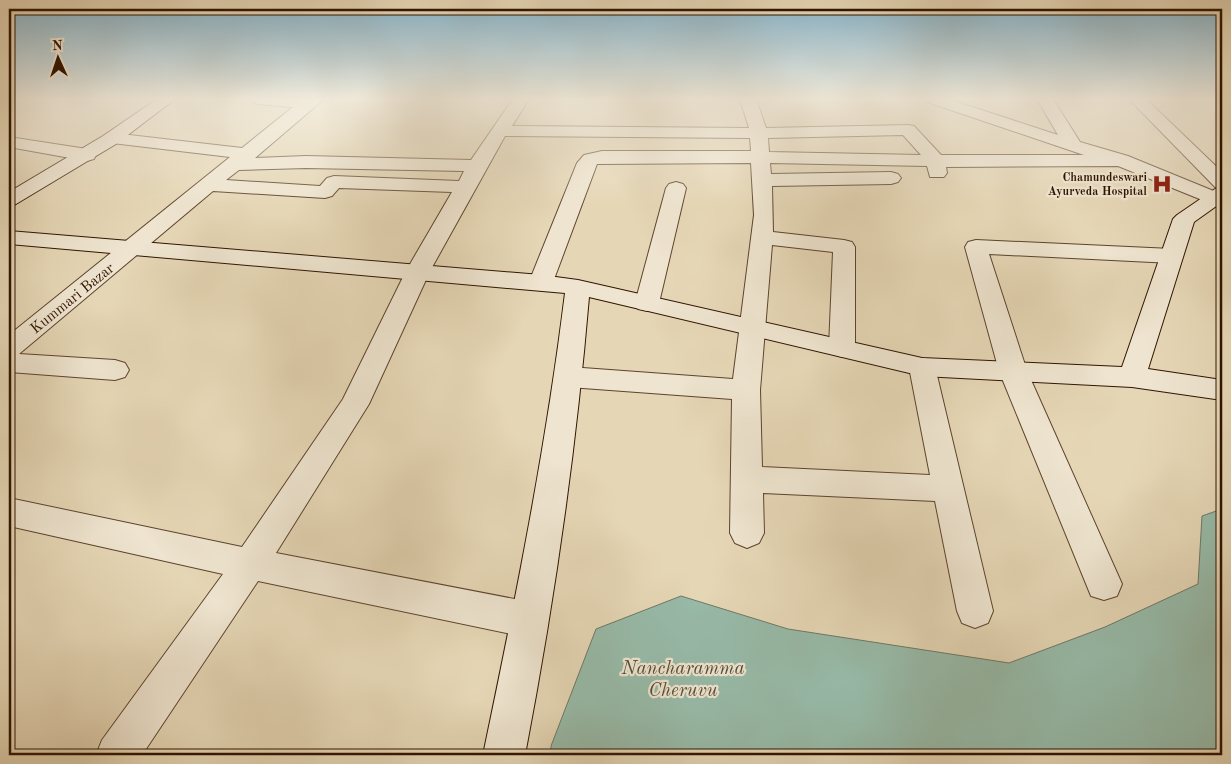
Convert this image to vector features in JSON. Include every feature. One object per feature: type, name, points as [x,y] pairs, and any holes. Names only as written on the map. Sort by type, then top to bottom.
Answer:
[{"type":"street","points":[[9,200],[87,155],[117,135]]},
{"type":"street","name":"Kummari Bazar","points":[[9,349],[271,135]]},
{"type":"street","points":[[117,755],[250,564],[355,404],[418,271],[476,166],[497,135]]},
{"type":"street","points":[[747,534],[746,390],[764,215],[759,135]]},
{"type":"street","points":[[762,180],[938,177],[936,162],[912,135]]},
{"type":"street","points":[[1038,135],[1220,191]]},
{"type":"street","points":[[1067,135],[1073,145]]},
{"type":"street","points":[[1170,135],[1220,191]]},
{"type":"street","points":[[112,138],[242,159],[476,166]]},
{"type":"street","points":[[9,142],[87,155]]},
{"type":"street","points":[[541,282],[586,163],[591,159],[602,157],[760,157],[936,162],[1121,160]]},
{"type":"street","points":[[210,185],[325,192],[334,182],[464,187]]},
{"type":"street","points":[[647,304],[676,188]]},
{"type":"street","points":[[1132,377],[1184,219],[1220,191]]},
{"type":"street","points":[[762,237],[844,247],[842,348]]},
{"type":"street","points":[[9,238],[541,282],[578,287],[922,367],[1132,377],[1222,390]]},
{"type":"street","points":[[1104,584],[1013,371],[976,247],[1172,256]]},
{"type":"street","points":[[504,755],[530,620],[569,377],[578,287]]},
{"type":"street","points":[[9,363],[115,370]]},
{"type":"street","points":[[922,367],[975,611]]},
{"type":"street","points":[[569,377],[746,390]]},
{"type":"street","points":[[746,479],[948,488]]},
{"type":"street","points":[[9,512],[250,564],[530,620]]},
{"type":"water","name":"Nancharamma Cheruvu","points":[[1222,509],[1222,755],[551,755],[551,746],[596,629],[681,596],[788,629],[1009,663],[1105,627],[1198,584],[1202,516]]},
{"type":"place","name":"Chamundeswari Ayurveda Hospital","points":[[1162,184]]}]
